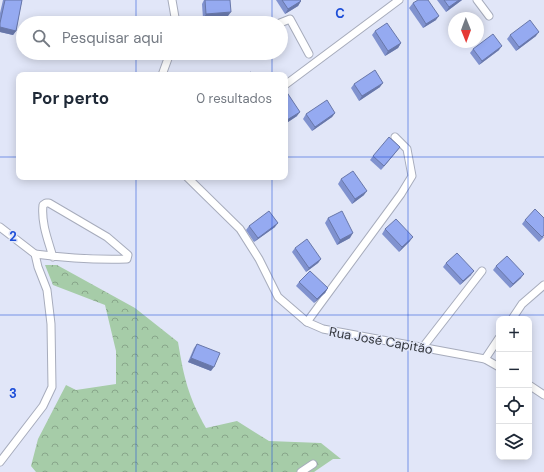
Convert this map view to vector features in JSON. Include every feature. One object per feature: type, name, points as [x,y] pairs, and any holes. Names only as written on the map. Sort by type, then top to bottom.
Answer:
[{"type":"street","points":[[172,0],[175,16]]},
{"type":"street","points":[[288,83],[399,0]]},
{"type":"street","points":[[477,0],[489,16]]},
{"type":"street","points":[[288,20],[290,19],[309,54]]},
{"type":"street","points":[[163,72],[167,60]]},
{"type":"street","points":[[307,322],[401,194],[412,176],[407,149],[395,137]]},
{"type":"street","name":"Rua José Capitão","points":[[190,180],[240,229],[278,297],[307,322],[323,329],[485,359],[496,365]]},
{"type":"street","points":[[0,227],[36,254],[53,257],[82,260],[127,259],[128,255],[107,237],[46,203],[43,205],[42,213],[44,228],[53,257]]},
{"type":"street","points":[[0,462],[43,406],[52,387],[51,332],[47,290],[38,268],[36,254]]},
{"type":"street","points":[[423,347],[482,271]]},
{"type":"street","points":[[514,316],[522,304],[544,285]]},
{"type":"street","points":[[485,359],[496,342]]},
{"type":"street","points":[[532,387],[544,395]]},
{"type":"street","points":[[301,472],[312,464]]},
{"type":"green space","points":[[45,265],[57,265],[135,308],[178,342],[182,366],[191,396],[206,428],[237,421],[269,441],[321,443],[341,459],[333,459],[314,472],[36,472],[31,466],[38,439],[66,385],[76,390],[116,384],[116,351],[105,305],[53,285]]},
{"type":"building","points":[[5,0],[22,0],[19,16],[16,16],[16,31],[0,27]]},
{"type":"building","points":[[205,0],[230,0],[231,12],[206,14]]},
{"type":"building","points":[[282,0],[300,0],[301,1],[288,9]]},
{"type":"building","points":[[418,0],[428,0],[439,16],[426,24],[413,3]]},
{"type":"building","points":[[444,0],[459,0],[449,7]]},
{"type":"building","points":[[530,20],[539,32],[519,47],[510,35]]},
{"type":"building","points":[[387,23],[401,43],[388,51],[375,31]]},
{"type":"building","points":[[493,34],[502,46],[482,61],[473,49],[484,48],[484,41]]},
{"type":"building","points":[[375,70],[383,83],[362,96],[354,84]]},
{"type":"building","points":[[288,94],[300,112],[288,119]]},
{"type":"building","points":[[327,100],[335,113],[315,127],[306,114]]},
{"type":"building","points":[[389,137],[400,147],[384,166],[373,156]]},
{"type":"building","points":[[353,171],[367,191],[355,199],[341,179]]},
{"type":"building","points":[[535,209],[544,218],[544,235],[542,237],[525,220]]},
{"type":"building","points":[[269,211],[278,223],[258,238],[249,226]]},
{"type":"building","points":[[342,211],[353,233],[340,240],[328,218]]},
{"type":"building","points":[[396,219],[413,237],[402,247],[385,229]]},
{"type":"building","points":[[307,239],[321,259],[309,268],[295,248]]},
{"type":"building","points":[[457,253],[474,271],[463,281],[446,263]]},
{"type":"building","points":[[507,256],[524,274],[513,284],[496,266]]},
{"type":"building","points":[[310,271],[328,288],[317,299],[299,282]]},
{"type":"building","points":[[197,344],[220,353],[214,367],[191,358]]}]
